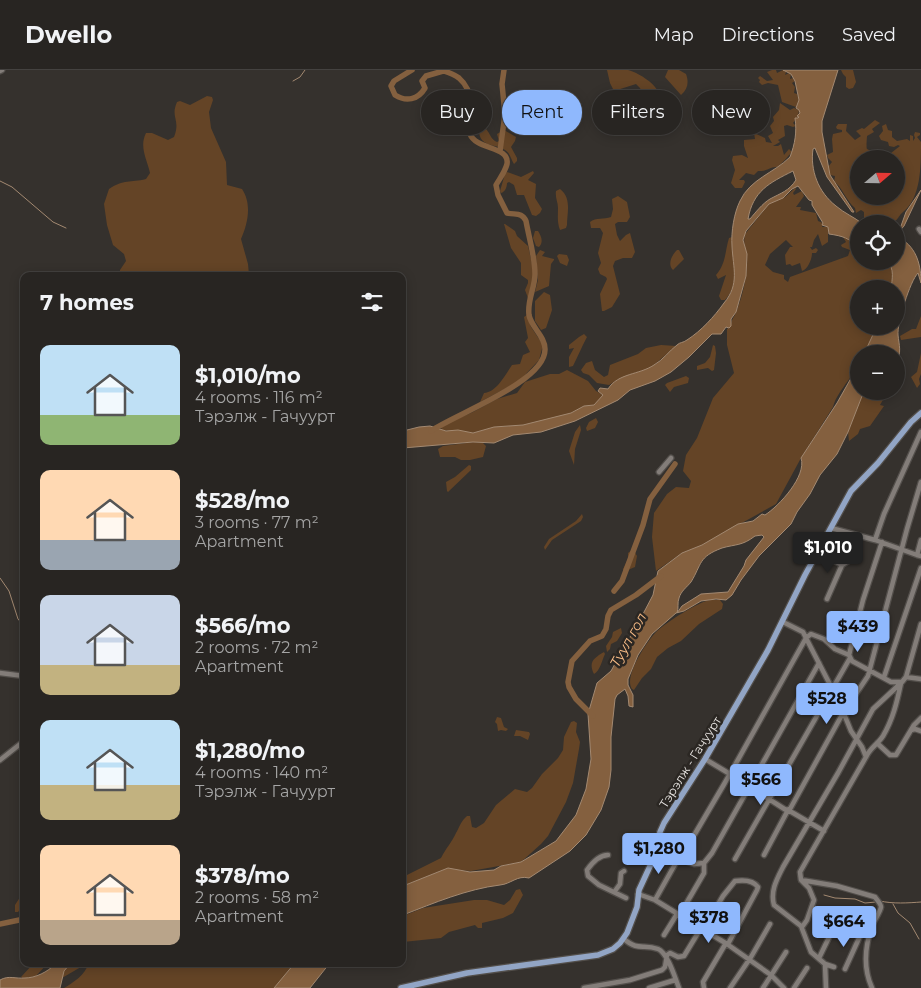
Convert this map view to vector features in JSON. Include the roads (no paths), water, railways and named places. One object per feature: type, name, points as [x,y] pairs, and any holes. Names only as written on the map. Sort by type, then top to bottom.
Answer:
[{"type":"main road","name":"Тэрэлж - Гачуурт","points":[[624,939],[637,908],[638,894],[657,852],[660,832],[664,823],[705,759],[740,699],[783,622],[817,552],[850,491],[878,463],[911,422],[921,413]]},
{"type":"main road","points":[[401,988],[467,972],[602,955],[624,939]]},
{"type":"street","points":[[875,540],[884,514],[921,432]]},
{"type":"street","points":[[659,472],[671,458]]},
{"type":"street","points":[[764,855],[843,713],[868,676],[921,482]]},
{"type":"street","points":[[831,528],[882,542],[919,555],[921,540]]},
{"type":"street","points":[[735,858],[849,657],[882,542]]},
{"type":"street","points":[[817,552],[842,565]]},
{"type":"street","points":[[828,600],[842,565],[854,558],[854,554]]},
{"type":"street","points":[[884,678],[921,568]]},
{"type":"street","points":[[783,622],[803,632],[866,757]]},
{"type":"street","points":[[834,967],[825,964],[811,952],[802,927],[774,905],[772,894],[783,867],[873,709],[906,677],[921,624]]},
{"type":"street","points":[[689,844],[806,638],[811,634],[824,639],[835,649],[891,682],[902,682]]},
{"type":"street","points":[[664,935],[704,873],[704,863],[712,853],[819,663]]},
{"type":"street","points":[[0,673],[20,676]]},
{"type":"street","points":[[906,677],[921,679]]},
{"type":"street","points":[[802,927],[807,920],[814,900],[809,888],[801,880],[800,872],[870,748],[882,738],[892,720],[902,682]]},
{"type":"street","points":[[877,742],[890,755],[894,755],[921,718]]},
{"type":"street","points":[[911,730],[915,728],[921,731]]},
{"type":"street","points":[[0,760],[20,744]]},
{"type":"street","points":[[705,759],[769,800],[824,830]]},
{"type":"street","points":[[608,855],[597,859],[586,873],[599,885],[615,891],[626,898]]},
{"type":"street","points":[[656,900],[678,859],[694,864],[704,863]]},
{"type":"street","points":[[615,891],[620,884],[621,873],[624,871]]},
{"type":"street","points":[[584,988],[616,983],[659,971],[666,967],[668,954],[684,956],[735,881],[748,880],[756,884],[757,890],[703,982],[704,988]]},
{"type":"street","points":[[801,880],[837,886],[875,897],[880,905],[880,909],[868,939],[866,964],[868,980],[872,988]]},
{"type":"street","points":[[638,894],[656,900],[727,944],[771,975],[784,988]]},
{"type":"street","points":[[730,988],[770,924]]},
{"type":"street","points":[[819,958],[835,926],[844,925],[860,936]]},
{"type":"street","points":[[845,968],[860,936],[872,926]]},
{"type":"street","points":[[624,939],[632,946],[658,949],[667,960],[679,988]]},
{"type":"street","points":[[763,988],[786,952]]},
{"type":"street","points":[[825,964],[826,988]]},
{"type":"street","points":[[794,988],[807,968]]},
{"type":"street","points":[[649,988],[676,980]]},
{"type":"waterway","points":[[293,81],[300,77],[305,70]]},
{"type":"waterway","points":[[412,70],[394,81],[391,86],[395,95],[403,99],[412,99],[419,95],[425,88],[422,81],[426,76],[443,71]]},
{"type":"waterway","points":[[431,431],[516,385],[531,373],[541,361],[545,349],[543,340],[532,324],[529,315],[535,268],[526,221],[521,215],[507,213],[498,195],[496,185],[504,172],[507,158],[498,151],[473,139],[470,134],[473,120],[472,104],[464,83],[453,74],[441,70]]},
{"type":"waterway","points":[[500,151],[505,114],[502,84],[504,70]]},
{"type":"waterway","points":[[0,181],[12,187],[53,222],[66,228]]},
{"type":"waterway","points":[[614,591],[622,581],[643,525],[650,499],[675,464]]},
{"type":"waterway","points":[[593,716],[576,699],[569,687],[568,682],[572,661],[590,641],[602,636],[611,610],[636,595],[661,576]]},
{"type":"waterway","points":[[0,578],[9,591],[20,621]]},
{"type":"waterway","points":[[824,895],[835,898],[855,899],[865,903],[876,902]]},
{"type":"waterway","points":[[880,901],[895,903],[921,902]]},
{"type":"waterway","points":[[893,904],[898,913],[910,923],[919,939]]},
{"type":"waterway","points":[[0,924],[20,920]]},
{"type":"water label","name":"Туул гол","points":[[628,640]]}]
